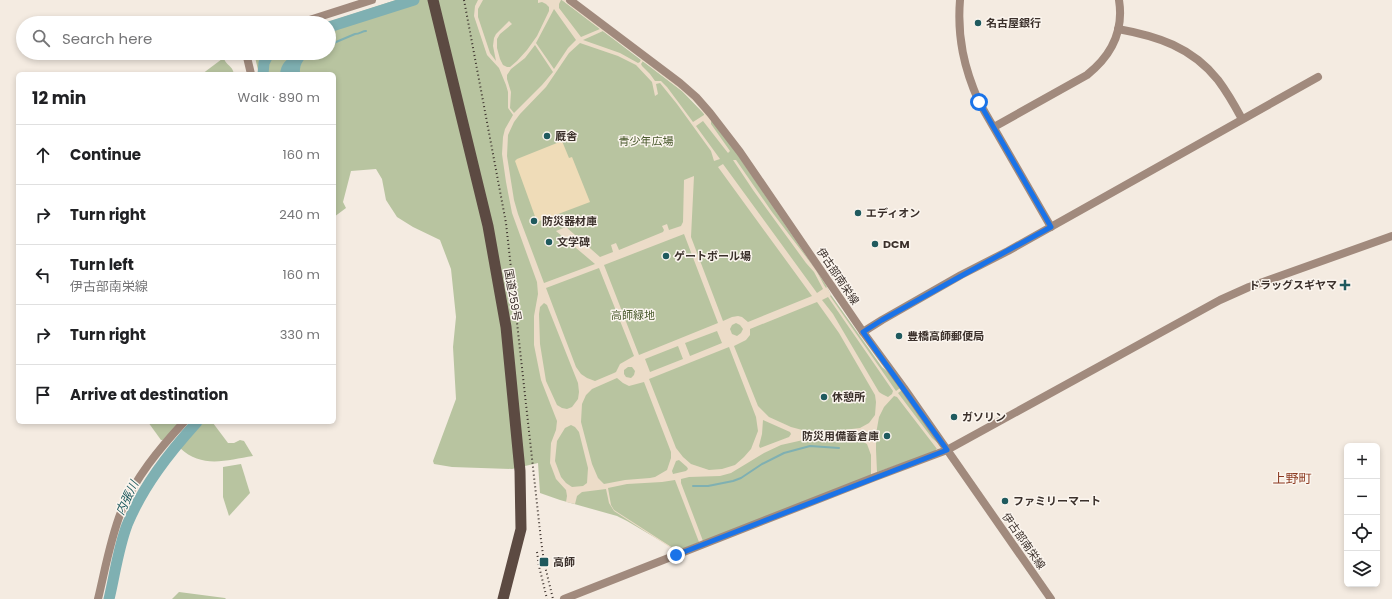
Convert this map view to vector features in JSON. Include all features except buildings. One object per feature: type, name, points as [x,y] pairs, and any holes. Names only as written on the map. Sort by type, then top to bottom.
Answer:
[{"type":"highway","name":"国道259号","points":[[433,0],[488,226],[506,327],[520,471],[521,529],[503,599]]},
{"type":"street","points":[[322,16],[372,0]]},
{"type":"street","name":"伊古部南栄線","points":[[570,0],[680,82],[710,113],[740,152],[863,332],[1051,599]]},
{"type":"street","points":[[960,0],[960,39],[967,70],[979,102],[1051,227]]},
{"type":"street","points":[[994,127],[1087,75],[1094,69],[1110,50],[1114,42],[1120,14],[1119,0]]},
{"type":"street","points":[[1118,29],[1148,35],[1166,41],[1192,56],[1205,66],[1218,81],[1242,119]]},
{"type":"street","points":[[248,60],[251,72]]},
{"type":"street","points":[[863,332],[954,279],[1051,227],[1318,77]]},
{"type":"street","points":[[564,599],[947,450],[1220,300],[1249,287],[1392,236]]},
{"type":"street","points":[[98,599],[109,550],[117,523],[128,497],[143,471],[163,444],[182,424]]},
{"type":"green space","name":"高師緑地","points":[[396,0],[562,0],[682,91],[711,121],[714,122],[826,285],[831,295],[882,367],[892,376],[940,445],[934,452],[680,550],[676,550],[617,516],[540,493],[538,463],[512,469],[452,467],[434,464],[433,461],[456,399],[453,347],[456,317],[451,269],[440,240],[413,227],[397,217],[386,200],[382,179],[376,169],[351,171],[343,202],[346,208],[336,216],[336,72],[259,72],[256,60],[336,60],[336,19]]},
{"type":"green space","points":[[221,60],[225,60],[233,72],[205,72]]},
{"type":"green space","points":[[149,424],[179,424],[163,440],[161,440]]},
{"type":"green space","points":[[202,424],[214,424],[228,443],[234,443],[240,440],[244,441],[253,456],[224,461],[206,461],[188,455],[180,448]]},
{"type":"green space","points":[[241,464],[250,493],[229,516],[223,497],[223,467]]},
{"type":"green space","points":[[179,592],[225,598],[226,599],[172,599]]},
{"type":"sand","points":[[562,141],[569,158],[572,157],[590,202],[537,222],[515,161]]},
{"type":"shaded area","points":[[478,0],[483,0],[478,9],[478,17],[490,53],[496,61],[493,46],[494,38],[509,21],[512,24],[500,34],[497,39],[497,48],[500,59],[503,65],[510,67],[527,50],[537,36],[549,11],[549,7],[546,4],[542,2],[538,3],[538,0],[561,0],[559,8],[581,37],[600,29],[562,0],[565,0],[684,90],[713,120],[711,121],[711,124],[730,151],[728,153],[703,121],[696,126],[720,159],[714,161],[711,151],[660,83],[656,84],[658,94],[655,96],[652,82],[636,65],[618,56],[580,43],[569,53],[546,87],[520,114],[514,122],[508,135],[507,156],[514,200],[544,283],[595,264],[556,231],[566,227],[600,257],[613,252],[611,245],[616,243],[619,250],[663,232],[664,230],[662,226],[667,224],[669,230],[681,226],[683,222],[684,180],[694,176],[691,237],[723,321],[738,316],[742,317],[748,322],[812,296],[718,167],[723,164],[817,293],[823,289],[814,272],[753,190],[733,160],[736,160],[772,212],[816,270],[824,285],[826,288],[827,287],[831,295],[830,296],[896,391],[900,388],[902,390],[898,393],[932,438],[941,446],[937,451],[677,552],[614,511],[609,503],[606,489],[582,492],[577,496],[575,504],[566,502],[566,490],[556,479],[550,463],[551,443],[556,430],[557,421],[541,380],[534,345],[534,316],[538,294],[537,282],[512,213],[502,154],[505,129],[513,115],[508,108],[508,92],[499,68],[487,55],[474,16],[475,6]],"holes":[[[554,9],[576,40],[568,48],[554,69],[536,43]],[[603,31],[641,59],[638,63],[620,53],[583,40]],[[535,45],[553,72],[514,113],[510,108],[511,92],[507,75],[511,69],[525,58]],[[643,61],[682,91],[695,103],[704,115],[693,122],[667,87],[661,81],[655,81],[642,66],[641,64]],[[684,234],[718,323],[639,355],[604,265]],[[599,268],[634,356],[620,364],[614,373],[595,381],[581,374],[576,367],[546,288]],[[828,297],[893,391],[888,397],[879,392],[833,314],[822,300]],[[817,302],[839,333],[875,395],[875,415],[869,423],[860,428],[827,432],[806,431],[791,427],[769,417],[758,406],[734,346],[746,340],[750,335],[750,329]],[[544,303],[547,305],[578,383],[578,399],[572,407],[567,409],[557,405],[546,381],[540,344],[539,314],[540,307]],[[736,323],[743,329],[737,336],[732,334],[730,329],[732,325]],[[717,331],[722,343],[690,356],[685,343]],[[678,346],[683,359],[650,372],[645,359]],[[729,347],[756,417],[758,431],[751,449],[735,465],[722,469],[709,470],[691,464],[676,448],[649,379]],[[628,367],[632,367],[635,371],[634,375],[631,378],[626,377],[624,370]],[[617,378],[629,386],[644,382],[671,452],[671,458],[667,470],[655,477],[604,484],[598,478],[592,464],[581,422],[582,404],[586,395],[592,389]],[[894,396],[897,397],[937,449],[934,452],[877,472],[876,434],[879,417],[884,407]],[[763,420],[790,432],[791,434],[789,437],[760,448],[759,446]],[[571,425],[579,432],[588,468],[587,483],[583,486],[572,487],[561,477],[555,461],[557,441],[565,428]],[[840,436],[854,437],[867,444],[871,455],[871,475],[703,541],[681,483],[681,479],[689,477],[720,476],[731,473],[764,453],[781,445],[812,438]],[[679,460],[687,467],[688,469],[686,471],[673,474],[672,471],[676,461]],[[675,480],[699,542],[680,550],[676,550],[614,510],[611,505],[608,488],[627,484]]]},
{"type":"water","points":[[286,60],[303,60],[300,72],[280,72]]},
{"type":"waterway","name":"内張川","points":[[336,25],[414,0]]},
{"type":"waterway","points":[[336,42],[366,31]]},
{"type":"waterway","name":"内張川","points":[[263,72],[266,60]]},
{"type":"waterway","name":"内張川","points":[[109,599],[121,543],[133,511],[158,470],[195,424]]},
{"type":"waterway","points":[[693,486],[708,486],[733,481],[741,478],[762,464],[784,453],[810,446],[839,448]]},
{"type":"railway","points":[[464,0],[506,223],[541,540],[544,562],[553,599]]},
{"type":"railway","points":[[537,552],[547,599]]},
{"type":"place","name":"名古屋銀行","points":[[978,23]]},
{"type":"place","name":"厩舎","points":[[547,136]]},
{"type":"place","name":"エディオン","points":[[858,213]]},
{"type":"place","name":"防災器材庫","points":[[534,221]]},
{"type":"place","name":"文学碑","points":[[549,242]]},
{"type":"place","name":"DCM","points":[[875,244]]},
{"type":"place","name":"ゲートボール場","points":[[666,256]]},
{"type":"place","name":"ドラッグスギヤマ","points":[[1345,285]]},
{"type":"place","name":"豊橋高師郵便局","points":[[899,336]]},
{"type":"place","name":"休憩所","points":[[824,397]]},
{"type":"place","name":"ガソリン","points":[[954,417]]},
{"type":"place","name":"防災用備蓄倉庫","points":[[887,436]]},
{"type":"place","name":"ファミリーマート","points":[[1005,501]]},
{"type":"place","name":"高師","points":[[544,562]]},
{"type":"district","name":"上野町","points":[[1292,478]]},
{"type":"route","points":[[676,555],[947,450],[863,332],[882,320],[1051,227],[979,102]]},
{"type":"park label","name":"青少年広場","points":[[646,141]]}]
